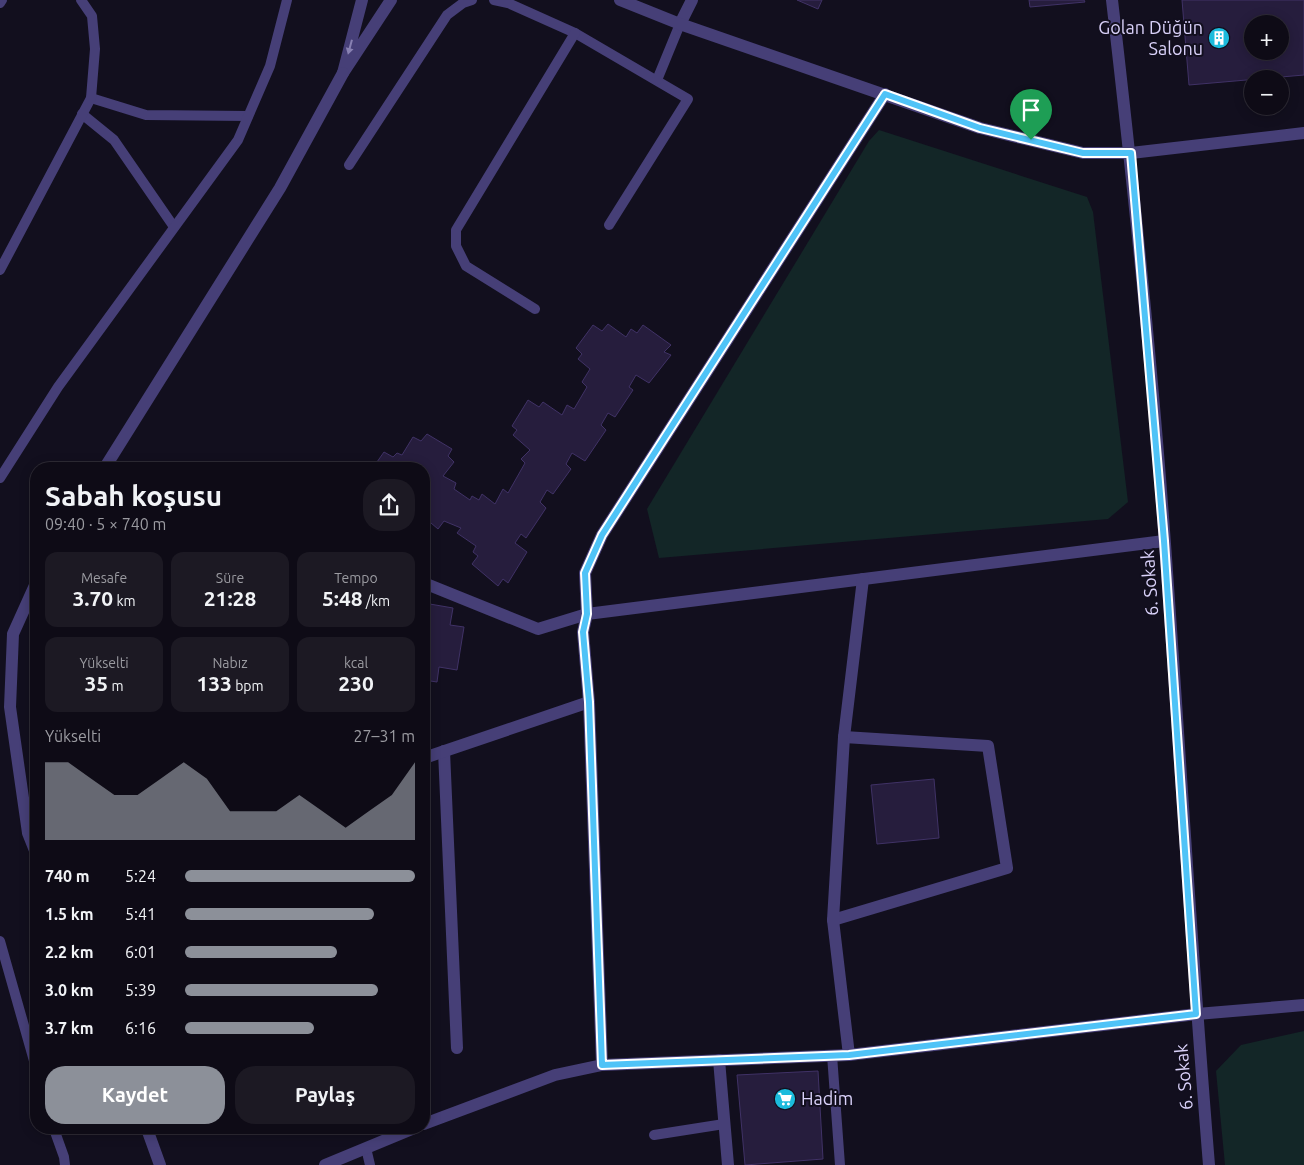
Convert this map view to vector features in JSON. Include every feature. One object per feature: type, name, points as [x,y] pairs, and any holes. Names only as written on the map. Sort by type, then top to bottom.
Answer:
[{"type":"street","points":[[343,73],[362,0]]},
{"type":"street","points":[[108,462],[280,188],[343,73],[391,0]]},
{"type":"street","points":[[620,0],[680,24],[980,128],[1083,153],[1131,153],[1304,133]]},
{"type":"street","points":[[680,24],[692,0]]},
{"type":"street","name":"6. Sokak","points":[[1112,0],[1131,153],[1164,541],[1196,1014],[1210,1165]]},
{"type":"street","points":[[602,1065],[589,702],[583,632],[587,614],[585,573],[602,535],[885,94]]},
{"type":"street","points":[[430,585],[538,629],[587,614],[1164,541]]},
{"type":"street","points":[[849,1055],[833,920],[844,737],[863,579]]},
{"type":"street","points":[[30,596],[13,634],[10,708],[30,838]]},
{"type":"street","points":[[430,756],[589,702]]},
{"type":"street","points":[[833,920],[1007,868],[988,746],[844,737]]},
{"type":"street","points":[[444,751],[457,1048]]},
{"type":"street","points":[[430,1122],[555,1075],[602,1065],[849,1055],[1196,1014],[1304,1005]]},
{"type":"street","points":[[718,1060],[728,1165]]},
{"type":"street","points":[[149,1134],[160,1165]]},
{"type":"street","points":[[325,1165],[400,1134]]},
{"type":"lane","points":[[0,270],[90,98],[95,49],[92,16],[81,0]]},
{"type":"lane","points":[[0,478],[58,387],[238,140],[270,66],[286,0]]},
{"type":"lane","points":[[349,166],[447,16],[463,3],[472,0]]},
{"type":"lane","points":[[494,0],[508,3],[575,33],[688,99],[609,225]]},
{"type":"lane","points":[[657,80],[680,24]]},
{"type":"lane","points":[[535,309],[466,266],[456,246],[456,230],[575,33]]},
{"type":"lane","points":[[90,98],[146,115],[248,116]]},
{"type":"lane","points":[[82,114],[114,140],[174,227]]},
{"type":"lane","points":[[0,942],[30,1047]]},
{"type":"lane","points":[[832,1055],[840,1165]]},
{"type":"lane","points":[[654,1134],[724,1124]]},
{"type":"lane","points":[[56,1134],[65,1165]]},
{"type":"lane","points":[[366,1148],[370,1165]]},
{"type":"green space","points":[[879,130],[1087,197],[1093,212],[1128,502],[1108,519],[659,558],[647,509],[869,141]]},
{"type":"green space","points":[[1304,1031],[1304,1165],[1225,1165],[1216,1071],[1241,1045]]},
{"type":"building","points":[[797,0],[822,0],[818,9]]},
{"type":"building","points":[[1029,0],[1084,0],[1085,2],[1030,7]]},
{"type":"building","name":"Golan Düğün Salonu","points":[[1182,0],[1304,0],[1304,75],[1289,76],[1289,70],[1244,70],[1244,80],[1189,85]]},
{"type":"building","points":[[608,324],[626,337],[631,329],[637,333],[643,325],[671,345],[664,352],[671,355],[649,383],[636,375],[629,387],[633,390],[615,417],[608,413],[601,425],[606,430],[585,461],[572,453],[566,464],[571,469],[553,494],[547,490],[540,502],[546,508],[526,538],[521,534],[515,543],[527,552],[508,583],[503,579],[498,586],[472,564],[478,556],[473,552],[476,546],[457,533],[461,528],[444,521],[438,529],[430,522],[430,462],[377,462],[384,452],[393,457],[397,453],[402,455],[413,437],[421,441],[427,434],[452,449],[448,456],[454,462],[443,476],[456,483],[454,489],[470,500],[472,496],[479,500],[482,494],[495,504],[503,489],[508,493],[525,463],[521,459],[530,450],[513,435],[517,430],[512,426],[528,400],[539,407],[543,402],[562,415],[567,405],[574,409],[587,387],[582,382],[590,369],[578,359],[582,354],[576,348],[593,325],[602,331]]},
{"type":"building","points":[[430,604],[453,608],[450,625],[464,627],[457,670],[439,667],[437,682],[430,681]]},
{"type":"building","points":[[934,779],[939,838],[877,844],[871,785]]},
{"type":"building","points":[[818,1071],[823,1159],[745,1165],[737,1075]]},
{"type":"place","name":"Golan Düğün Salonu","points":[[1219,38]]},
{"type":"place","name":"Hadim","points":[[785,1099]]},
{"type":"route","points":[[885,94],[980,128],[1031,140],[1083,153],[1131,153],[1164,541],[1196,1014],[1076,1030],[849,1055],[602,1065],[589,702],[583,632],[587,614],[585,573],[602,535],[885,94]]}]
